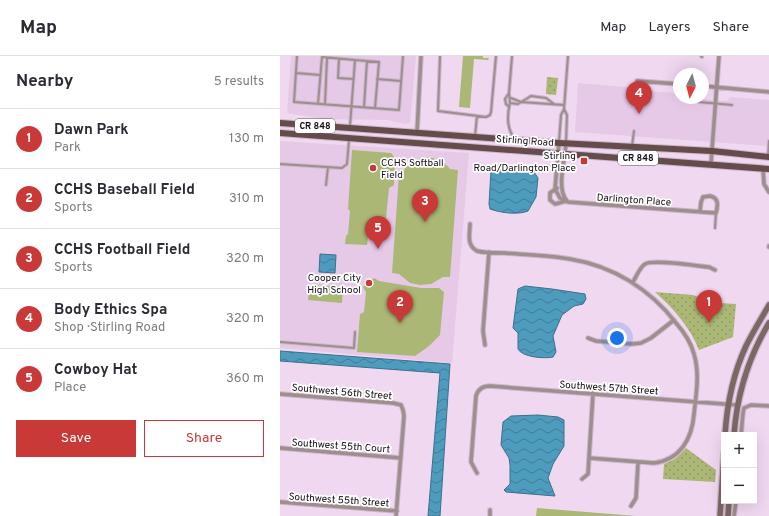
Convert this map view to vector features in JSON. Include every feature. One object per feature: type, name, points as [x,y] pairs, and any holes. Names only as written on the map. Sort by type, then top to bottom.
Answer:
[{"type":"main road","name":"Stirling Road","points":[[280,123],[559,143],[712,151],[769,157]]},
{"type":"main road","points":[[349,138],[350,128]]},
{"type":"main road","name":"Stirling Road","points":[[280,133],[766,168]]},
{"type":"main road","points":[[474,146],[475,137]]},
{"type":"main road","points":[[725,432],[728,404],[734,378],[750,338],[769,305]]},
{"type":"main road","points":[[734,432],[737,404],[741,387],[752,355],[769,323]]},
{"type":"main road","points":[[720,516],[723,468]]},
{"type":"main road","points":[[728,516],[729,504]]},
{"type":"street","points":[[417,133],[421,56]]},
{"type":"street","points":[[711,163],[719,56]]},
{"type":"street","points":[[637,81],[673,84]]},
{"type":"street","points":[[709,86],[769,92]]},
{"type":"street","points":[[559,143],[555,189],[560,198],[567,202]]},
{"type":"street","points":[[566,143],[562,194],[567,202]]},
{"type":"street","points":[[766,168],[764,184],[769,192]]},
{"type":"street","points":[[556,175],[563,171]]},
{"type":"street","points":[[555,189],[562,185]]},
{"type":"street","name":"Darlington Place","points":[[555,189],[550,194],[550,200],[559,204],[567,202],[716,213]]},
{"type":"street","points":[[700,211],[702,199],[705,196],[710,196],[717,201],[716,213]]},
{"type":"street","points":[[470,224],[470,245],[477,251],[570,259],[605,268],[633,282],[657,302],[674,320],[690,345],[694,354],[697,376],[695,401],[690,435],[681,449],[674,456],[658,463],[638,463],[589,458]]},
{"type":"street","points":[[485,345],[483,330],[489,252]]},
{"type":"street","points":[[633,282],[645,264],[654,262],[709,267],[715,270]]},
{"type":"street","points":[[588,338],[596,342],[640,343],[651,338],[674,320]]},
{"type":"street","name":"Southwest 57th Street","points":[[477,473],[471,462],[476,396],[480,389],[490,386],[737,404]]},
{"type":"street","points":[[582,479],[588,474],[593,393]]},
{"type":"street","name":"Southwest 56th Street","points":[[280,394],[398,404],[402,407],[404,416],[401,458]]},
{"type":"street","points":[[741,432],[744,408],[751,405],[769,406]]},
{"type":"street","name":"Southwest 55th Court","points":[[280,448],[401,458]]},
{"type":"street","points":[[396,516],[401,458]]},
{"type":"street","points":[[631,506],[636,498],[638,463]]},
{"type":"street","name":"Southwest 55th Street","points":[[280,502],[397,511]]},
{"type":"street","points":[[734,516],[736,504]]},
{"type":"street","points":[[490,510],[490,516]]},
{"type":"lane","points":[[297,56],[294,102],[399,110],[403,56]]},
{"type":"lane","points":[[440,56],[438,111],[486,117],[490,115],[491,112],[496,56]]},
{"type":"lane","points":[[512,56],[509,93],[511,98],[508,120],[509,130],[516,140]]},
{"type":"lane","points":[[559,143],[561,115],[564,109],[568,56]]},
{"type":"lane","points":[[318,104],[322,57],[379,62],[375,108]]},
{"type":"lane","points":[[325,104],[328,58]]},
{"type":"lane","points":[[339,59],[338,78],[354,79]]},
{"type":"lane","points":[[350,128],[355,60]]},
{"type":"lane","points":[[364,107],[367,61]]},
{"type":"lane","points":[[296,73],[320,75]]},
{"type":"lane","points":[[378,79],[401,81]]},
{"type":"lane","points":[[509,93],[505,99],[509,108]]},
{"type":"lane","points":[[510,103],[518,104],[529,97],[542,97],[554,104]]},
{"type":"lane","points":[[511,98],[521,102],[564,105]]},
{"type":"lane","points":[[709,103],[732,105]]},
{"type":"lane","points":[[564,109],[567,115],[566,143]]},
{"type":"lane","points":[[475,137],[477,116]]},
{"type":"lane","points":[[632,147],[634,131]]},
{"type":"lane","points":[[280,164],[342,168],[347,164],[349,138]]},
{"type":"lane","points":[[769,141],[769,157]]},
{"type":"lane","points":[[326,184],[328,167]]},
{"type":"lane","points":[[715,228],[716,213]]},
{"type":"lane","points":[[280,342],[354,348],[355,332]]},
{"type":"shaded area","points":[[291,56],[416,56],[410,123],[405,124],[388,120],[322,119],[287,113]]},
{"type":"shaded area","points":[[578,83],[626,87],[630,90],[638,92],[673,93],[673,104],[709,104],[709,100],[727,101],[730,97],[769,100],[769,146],[575,132]]},
{"type":"shaded area","name":"Cooper City High School","points":[[280,141],[469,153],[452,363],[280,348]]},
{"type":"green space","points":[[463,56],[483,56],[483,58],[489,58],[488,60],[474,59],[470,108],[459,107]]},
{"type":"green space","points":[[547,77],[558,78],[556,95],[546,94]]},
{"type":"green space","points":[[352,150],[391,153],[395,158],[394,185],[389,188],[384,238],[368,237],[367,245],[345,244],[346,236],[348,234],[350,211],[348,209]]},
{"type":"green space","points":[[426,157],[440,160],[450,169],[458,170],[450,277],[443,277],[431,284],[420,285],[410,283],[399,274],[392,273],[399,175],[401,175],[405,168],[411,163]]},
{"type":"green space","points":[[374,278],[379,281],[421,288],[439,288],[444,292],[440,335],[429,346],[415,356],[357,352],[360,314],[364,312],[366,292],[363,287]]},
{"type":"green space","points":[[310,285],[343,287],[342,303],[308,300]]},
{"type":"green space","points":[[655,292],[693,295],[704,299],[704,302],[736,304],[733,337],[699,350],[691,333],[680,318]]},
{"type":"green space","points":[[686,448],[716,470],[715,482],[663,479],[664,464],[675,459]]},
{"type":"green space","points":[[537,508],[636,516],[536,516]]},
{"type":"water","points":[[497,168],[534,172],[538,178],[536,197],[528,211],[509,213],[490,209],[491,171]]},
{"type":"water","points":[[320,254],[336,255],[335,273],[319,272]]},
{"type":"water","points":[[525,286],[585,294],[586,299],[583,304],[574,306],[562,315],[553,336],[556,352],[553,357],[544,358],[528,356],[520,352],[518,349],[518,333],[513,328],[518,289]]},
{"type":"water","points":[[280,351],[450,364],[440,516],[428,516],[440,373],[280,361]]},
{"type":"water","points":[[538,415],[558,417],[564,420],[564,446],[553,464],[548,478],[555,496],[506,492],[504,490],[510,484],[510,465],[509,458],[501,445],[503,422],[511,416]]},
{"type":"place","name":"Body Ethics Spa","points":[[639,114]]},
{"type":"place","name":"Stirling Road/Darlington Place","points":[[584,161]]},
{"type":"place","name":"CCHS Softball Field","points":[[373,168]]},
{"type":"place","name":"CCHS Football Field","points":[[425,222]]},
{"type":"place","name":"Cowboy Hat","points":[[378,249]]},
{"type":"place","name":"Cooper City High School","points":[[369,283]]},
{"type":"place","name":"CCHS Baseball Field","points":[[400,323]]},
{"type":"place","name":"Dawn Park","points":[[709,323]]}]
